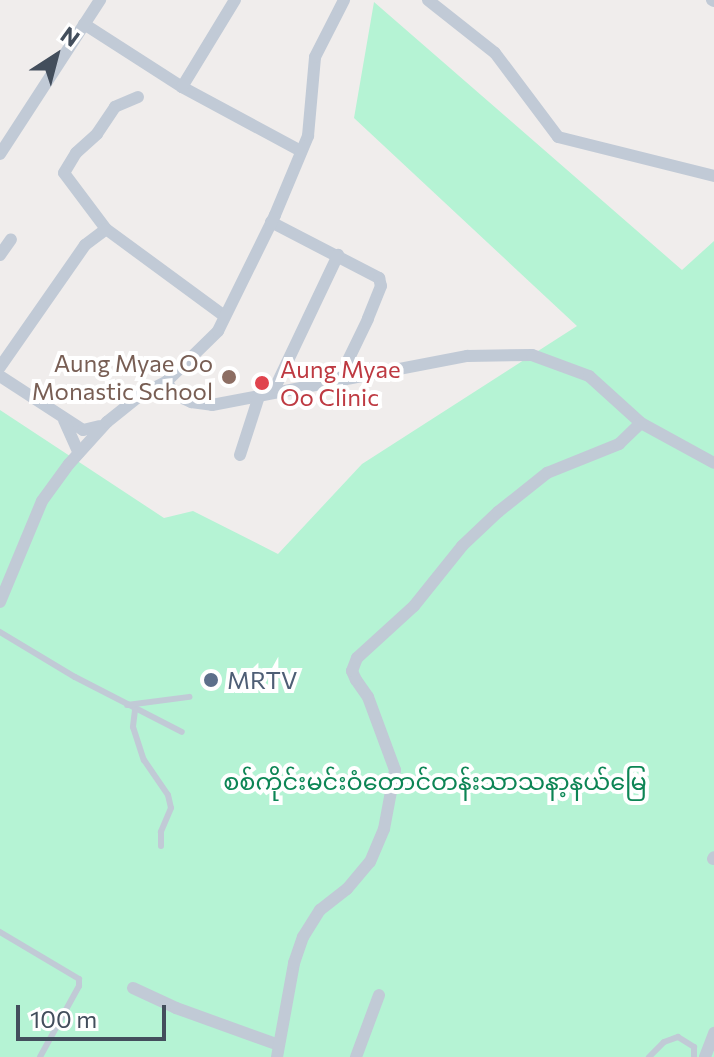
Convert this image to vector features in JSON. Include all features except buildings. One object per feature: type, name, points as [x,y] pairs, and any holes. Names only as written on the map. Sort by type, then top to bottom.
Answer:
[{"type":"street","points":[[0,154],[100,0]]},
{"type":"street","points":[[182,87],[235,0]]},
{"type":"street","points":[[0,376],[83,430],[95,429],[142,394],[166,382],[215,335],[271,222],[308,136],[318,47],[344,0]]},
{"type":"street","points":[[428,0],[495,53],[558,137],[714,176]]},
{"type":"street","points":[[84,24],[182,87],[301,151]]},
{"type":"street","points":[[138,97],[115,107],[64,173],[106,229],[223,315]]},
{"type":"street","points":[[271,222],[379,278],[381,286],[337,383]]},
{"type":"street","points":[[0,367],[85,245],[106,229]]},
{"type":"street","points":[[0,255],[11,239]]},
{"type":"street","points":[[273,392],[338,255]]},
{"type":"street","points":[[166,382],[176,395],[191,402],[212,405],[467,356],[532,355],[589,376],[641,423],[714,463]]},
{"type":"street","points":[[240,455],[259,396]]},
{"type":"street","points":[[61,414],[79,453]]},
{"type":"street","points":[[0,602],[45,495],[107,422]]},
{"type":"street","points":[[133,988],[278,1051],[294,963],[310,922],[370,862],[384,829],[395,770],[368,697],[352,671],[357,658],[414,606],[462,546],[498,512],[547,473],[619,444],[641,423]]},
{"type":"street","points":[[356,1057],[379,995]]},
{"type":"street","points":[[705,1057],[714,1033]]},
{"type":"lane","points":[[0,632],[135,710],[182,732]]},
{"type":"lane","points":[[127,705],[189,697]]},
{"type":"lane","points":[[135,710],[133,727],[144,760],[168,795],[171,808],[161,832],[161,846]]},
{"type":"lane","points":[[0,932],[79,979],[79,986],[40,1057]]},
{"type":"lane","points":[[649,1057],[664,1042],[678,1037],[694,1047],[694,1057]]},
{"type":"green space","name":"စစ်ကိုင်းမင်းဝံတောင်တန်းသာသနာ့နယ်မြေ","points":[[374,2],[682,270],[714,241],[714,1057],[0,1057],[0,410],[164,518],[193,511],[278,554],[362,464],[577,326],[354,118]]},
{"type":"place","name":"Aung Myae Oo Monastic School","points":[[229,377]]},
{"type":"place","name":"Aung Myae Oo Clinic","points":[[262,383]]},
{"type":"place","name":"MRTV","points":[[211,680]]}]
